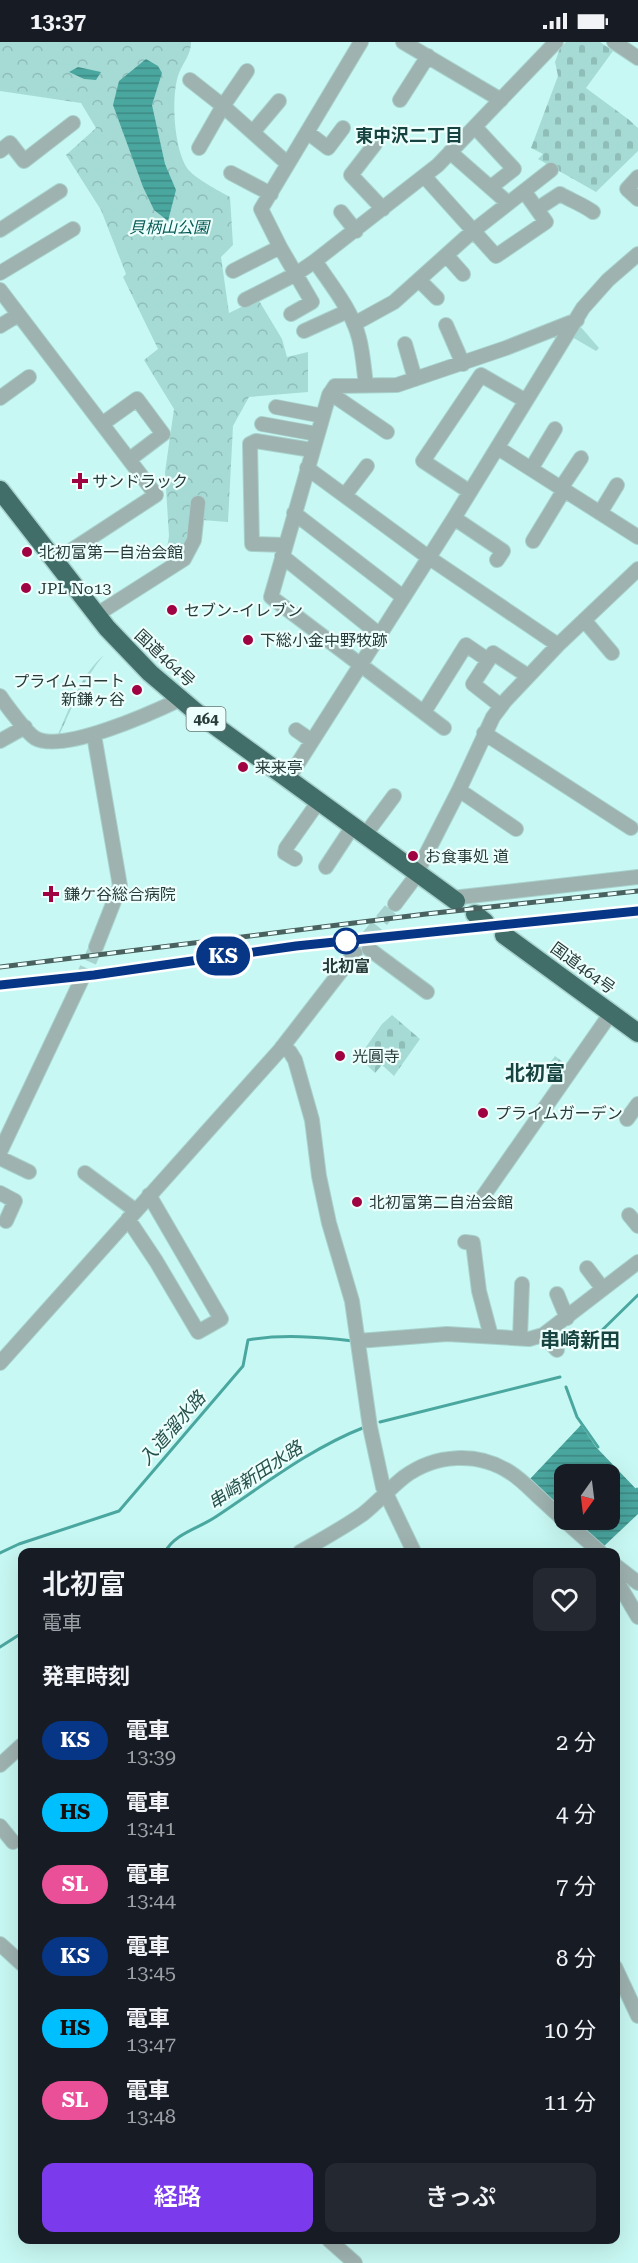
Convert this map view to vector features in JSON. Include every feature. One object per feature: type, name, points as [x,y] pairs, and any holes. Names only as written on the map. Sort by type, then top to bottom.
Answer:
[{"type":"highway","name":"国道464号","points":[[0,490],[96,615],[137,661],[181,699],[454,899]]},
{"type":"highway","name":"国道464号","points":[[504,935],[638,1033]]},
{"type":"street","points":[[291,314],[312,303],[261,209],[361,42]]},
{"type":"street","points":[[403,42],[501,100]]},
{"type":"street","points":[[245,300],[296,274],[315,261],[424,176],[475,127],[556,42]]},
{"type":"street","points":[[614,42],[638,58]]},
{"type":"street","points":[[400,100],[428,56]]},
{"type":"street","points":[[199,148],[223,106],[247,71]]},
{"type":"street","points":[[190,80],[288,164]]},
{"type":"street","points":[[253,132],[279,101]]},
{"type":"street","points":[[0,152],[10,143],[24,161],[73,123]]},
{"type":"street","points":[[475,127],[514,169],[491,187]]},
{"type":"street","points":[[307,132],[328,148],[343,128]]},
{"type":"street","points":[[375,144],[351,175],[383,209]]},
{"type":"street","points":[[450,152],[508,203]]},
{"type":"street","points":[[354,324],[398,307],[420,280],[473,231],[551,170]]},
{"type":"street","points":[[231,173],[271,194]]},
{"type":"street","points":[[424,176],[496,256],[546,222],[524,191]]},
{"type":"street","points":[[638,177],[627,189],[638,199]]},
{"type":"street","points":[[0,230],[60,191]]},
{"type":"street","points":[[537,209],[560,194],[575,203],[581,203],[593,212]]},
{"type":"street","points":[[341,212],[356,231]]},
{"type":"street","points":[[0,273],[73,229]]},
{"type":"street","points":[[234,271],[280,247]]},
{"type":"street","points":[[288,779],[362,665],[577,320],[597,291],[638,254]]},
{"type":"street","points":[[447,256],[463,274]]},
{"type":"street","points":[[315,261],[354,324],[359,338],[366,385]]},
{"type":"street","points":[[420,280],[437,298]]},
{"type":"street","points":[[0,290],[156,495],[55,561]]},
{"type":"street","points":[[304,331],[348,311]]},
{"type":"street","points":[[0,326],[18,315]]},
{"type":"street","points":[[444,728],[271,597],[330,393],[335,386],[397,385],[463,364],[577,320]]},
{"type":"street","points":[[446,325],[463,364]]},
{"type":"street","points":[[405,344],[415,379]]},
{"type":"street","points":[[470,492],[423,460],[482,375],[526,401]]},
{"type":"street","points":[[0,398],[29,377]]},
{"type":"street","points":[[330,393],[387,432]]},
{"type":"street","points":[[102,424],[137,399],[163,434],[130,459]]},
{"type":"street","points":[[276,407],[323,416]]},
{"type":"street","points":[[262,424],[317,435]]},
{"type":"street","points":[[531,469],[555,429]]},
{"type":"street","points":[[312,450],[256,441],[250,444],[252,544],[284,550],[380,635]]},
{"type":"street","points":[[498,448],[638,537]]},
{"type":"street","points":[[533,541],[581,458]]},
{"type":"street","points":[[345,495],[367,466]]},
{"type":"street","points":[[307,468],[428,557],[558,645]]},
{"type":"street","points":[[600,513],[617,485]]},
{"type":"street","points":[[96,615],[184,559],[194,540],[198,503]]},
{"type":"street","points":[[294,513],[403,597]]},
{"type":"street","points":[[454,518],[503,551],[497,560]]},
{"type":"street","points":[[395,904],[416,872],[459,790],[484,733],[501,706],[558,645],[638,569]]},
{"type":"street","points":[[584,621],[612,652]]},
{"type":"street","points":[[424,712],[466,645],[488,660]]},
{"type":"street","points":[[501,706],[473,684],[493,653],[528,676]]},
{"type":"street","points":[[0,696],[36,739],[43,741],[94,735],[181,699]]},
{"type":"street","points":[[0,741],[25,727]]},
{"type":"street","points":[[296,730],[312,741]]},
{"type":"street","points":[[484,733],[631,828]]},
{"type":"street","points":[[94,735],[120,886],[96,947]]},
{"type":"street","points":[[459,790],[516,829]]},
{"type":"street","points":[[326,867],[394,796]]},
{"type":"street","points":[[295,859],[285,852],[286,848],[319,801]]},
{"type":"street","points":[[454,899],[638,877]]},
{"type":"street","points":[[369,949],[427,992]]},
{"type":"street","points":[[0,1363],[282,1047],[356,953]]},
{"type":"street","points":[[0,1152],[81,981]]},
{"type":"street","points":[[482,1198],[611,1013]]},
{"type":"street","points":[[282,1047],[290,1052],[295,1060],[312,1120],[319,1176],[327,1213],[337,1257],[352,1300],[375,1452],[385,1494],[412,1548]]},
{"type":"street","points":[[627,1119],[638,1104]]},
{"type":"street","points":[[0,1158],[29,1172]]},
{"type":"street","points":[[85,1173],[132,1215],[198,1332],[221,1319],[149,1196]]},
{"type":"street","points":[[0,1193],[15,1202],[6,1221]]},
{"type":"street","points":[[465,1242],[474,1243],[479,1291],[491,1336]]},
{"type":"street","points":[[358,1341],[447,1334],[529,1339],[543,1335],[638,1262]]},
{"type":"street","points":[[587,1268],[603,1289]]},
{"type":"street","points":[[520,1338],[522,1284]]},
{"type":"street","points":[[557,1294],[567,1318]]},
{"type":"street","points":[[543,1335],[557,1350]]},
{"type":"street","points":[[307,1548],[359,1517],[406,1475],[447,1458],[460,1457],[489,1462],[513,1474],[596,1548]]},
{"type":"street","points":[[620,1569],[638,1583]]},
{"type":"street","points":[[620,1586],[638,1617]]},
{"type":"street","points":[[0,1765],[18,1749]]},
{"type":"street","points":[[0,1827],[13,1842]]},
{"type":"street","points":[[0,1944],[18,1960]]},
{"type":"street","points":[[620,1978],[638,2016]]},
{"type":"street","points":[[334,2244],[355,2263]]},
{"type":"green space","name":"貝柄山公園","points":[[0,42],[191,42],[190,51],[180,71],[176,86],[175,123],[179,148],[187,168],[201,180],[230,197],[233,245],[221,257],[229,313],[258,299],[282,339],[287,357],[308,352],[308,392],[249,397],[233,426],[228,522],[189,519],[184,546],[177,556],[164,565],[169,536],[165,472],[174,409],[144,360],[158,349],[123,277],[126,274],[101,210],[66,155],[96,128],[81,103],[0,91]]},
{"type":"green space","points":[[566,42],[600,42],[613,51],[586,88],[638,128],[638,151],[596,192],[538,159],[543,154],[531,148],[558,76],[555,62],[560,48]]},
{"type":"green space","points":[[579,325],[599,348],[596,351],[572,337]]},
{"type":"green space","points":[[104,655],[84,684],[56,739],[88,672]]},
{"type":"green space","points":[[392,1015],[420,1039],[394,1076],[382,1065],[375,1073],[359,1057],[382,1024]]},
{"type":"green space","points":[[555,1056],[570,1067],[562,1078],[557,1078],[545,1070]]},
{"type":"water","points":[[146,59],[158,66],[162,73],[152,105],[165,164],[176,190],[168,221],[154,210],[143,187],[113,105],[119,81]]},
{"type":"water","points":[[78,67],[101,72],[96,80],[84,79],[69,72]]},
{"type":"water","points":[[581,1425],[596,1447],[612,1464],[554,1464],[554,1504],[529,1480]]},
{"type":"water","points":[[620,1472],[638,1491],[638,1514],[602,1548],[582,1530],[620,1530]]},
{"type":"waterway","points":[[591,1341],[638,1295]]},
{"type":"waterway","name":"入道溜水路","points":[[0,1553],[19,1544],[119,1511],[243,1366],[248,1340],[314,1337],[353,1341]]},
{"type":"waterway","name":"串崎新田水路","points":[[380,1422],[560,1377]]},
{"type":"waterway","name":"串崎新田水路","points":[[566,1387],[577,1417],[598,1447]]},
{"type":"waterway","name":"串崎新田水路","points":[[167,1548],[181,1535],[217,1516],[289,1467],[326,1445],[365,1427]]},
{"type":"waterway","name":"串崎新田水路","points":[[0,1647],[18,1636]]},
{"type":"tunnel","points":[[355,953],[395,904]]},
{"type":"tunnel","points":[[81,981],[96,947]]},
{"type":"railway","points":[[0,967],[426,914],[638,891]]},
{"type":"railway","points":[[0,985],[94,975],[296,946],[638,911]]},
{"type":"train","name":"KS","points":[[0,985],[94,975],[296,946],[638,911]]},
{"type":"place","name":"サンドラック","points":[[80,481]]},
{"type":"place","name":"北初富第一自治会館","points":[[27,552]]},
{"type":"place","name":"JPL No13","points":[[26,588]]},
{"type":"place","name":"セブン-イレブン","points":[[172,610]]},
{"type":"place","name":"下総小金中野牧跡","points":[[248,640]]},
{"type":"place","name":"プライムコート 新鎌ヶ谷","points":[[137,690]]},
{"type":"place","name":"来来亭","points":[[243,767]]},
{"type":"place","name":"お食事処 道","points":[[413,856]]},
{"type":"place","name":"鎌ケ谷総合病院","points":[[51,894]]},
{"type":"place","name":"北初富","points":[[346,941]]},
{"type":"place","name":"光圓寺","points":[[340,1056]]},
{"type":"place","name":"プライムガーデン","points":[[483,1113]]},
{"type":"place","name":"北初富第二自治会館","points":[[357,1202]]},
{"type":"district","name":"東中沢二丁目","points":[[409,135]]},
{"type":"district","name":"北初富","points":[[535,1073]]},
{"type":"district","name":"串崎新田","points":[[580,1340]]}]
